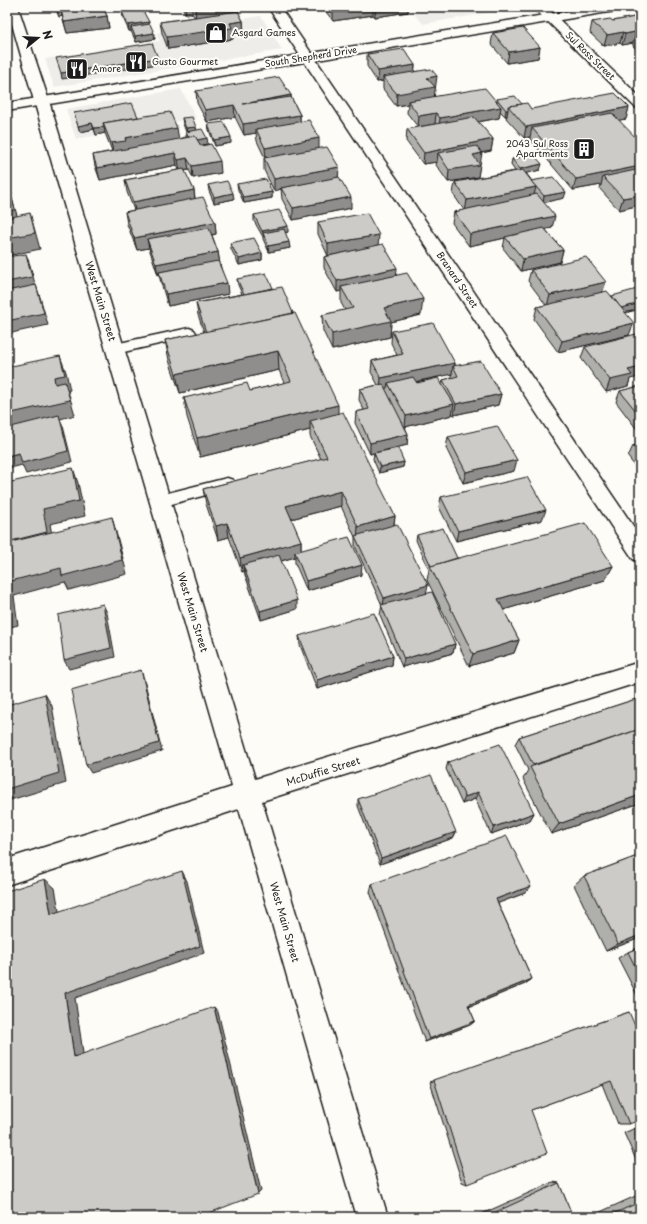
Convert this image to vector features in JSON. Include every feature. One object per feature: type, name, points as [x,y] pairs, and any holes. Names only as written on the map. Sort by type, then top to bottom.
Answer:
[{"type":"street","name":"West Main Street","points":[[12,7],[42,101],[372,1217]]},
{"type":"street","name":"Sul Ross Street","points":[[539,7],[640,104]]},
{"type":"street","name":"South Shepherd Drive","points":[[7,107],[615,7]]},
{"type":"street","name":"Branard Street","points":[[279,8],[308,58],[640,553]]},
{"type":"street","name":"McDuffie Street","points":[[7,872],[247,794],[640,672]]},
{"type":"lane","points":[[115,349],[189,333]]},
{"type":"lane","points":[[160,501],[242,481]]},
{"type":"shaded area","points":[[408,7],[523,7],[423,24]]},
{"type":"shaded area","points":[[261,16],[282,50],[54,87],[45,59],[160,41],[156,33]]},
{"type":"shaded area","points":[[181,89],[196,118],[76,139],[66,109]]},
{"type":"building","points":[[82,7],[103,7],[107,16],[64,22],[61,10]]},
{"type":"building","points":[[194,7],[209,7],[195,9]]},
{"type":"building","points":[[330,7],[354,7],[333,10]]},
{"type":"building","points":[[142,9],[149,22],[128,25],[122,12]]},
{"type":"building","points":[[238,11],[243,21],[230,23],[232,28],[167,37],[160,22]]},
{"type":"building","points":[[640,16],[640,31],[625,34],[623,32],[607,35],[592,22],[610,19],[613,21]]},
{"type":"building","points":[[150,24],[154,33],[135,36],[131,27]]},
{"type":"building","points":[[523,28],[540,47],[509,52],[493,33]]},
{"type":"building","points":[[152,43],[158,58],[61,73],[56,58]]},
{"type":"building","points":[[404,49],[415,65],[378,71],[367,54]]},
{"type":"building","points":[[431,69],[437,76],[427,78],[435,87],[397,94],[383,77]]},
{"type":"building","points":[[279,77],[291,95],[243,104],[291,97],[300,115],[243,124],[234,105],[205,110],[196,91]]},
{"type":"building","points":[[485,88],[501,107],[440,118],[436,113],[419,116],[408,101]]},
{"type":"building","points":[[615,93],[629,107],[526,127],[508,106],[527,103],[531,109]]},
{"type":"building","points":[[515,96],[522,104],[508,106],[508,110],[506,110],[497,99]]},
{"type":"building","points":[[132,103],[138,117],[103,123],[104,127],[94,128],[92,123],[78,126],[74,113]]},
{"type":"building","points":[[170,112],[177,128],[125,138],[126,141],[111,143],[103,123]]},
{"type":"building","name":"2043 Sul Ross Apartments","points":[[612,113],[640,142],[640,166],[576,179],[532,128]]},
{"type":"building","points":[[192,117],[196,127],[186,128],[182,118]]},
{"type":"building","points":[[474,117],[493,139],[424,153],[407,129]]},
{"type":"building","points":[[309,120],[319,138],[265,148],[256,129]]},
{"type":"building","points":[[224,122],[231,137],[214,140],[208,124]]},
{"type":"building","points":[[202,129],[207,138],[197,140],[195,136],[188,137],[186,132]]},
{"type":"building","points":[[195,136],[201,146],[211,144],[220,161],[192,166],[187,158],[178,160],[175,153],[97,168],[93,155]]},
{"type":"building","points":[[477,146],[482,153],[473,155],[480,165],[449,170],[438,153]]},
{"type":"building","points":[[327,147],[339,167],[274,179],[264,158]]},
{"type":"building","points":[[534,155],[542,164],[520,169],[512,159]]},
{"type":"building","points":[[184,169],[194,190],[133,202],[125,180]]},
{"type":"building","points":[[640,169],[640,195],[623,198],[603,177]]},
{"type":"building","points":[[523,170],[536,187],[467,200],[455,182]]},
{"type":"building","points":[[339,177],[351,197],[293,208],[281,188]]},
{"type":"building","points":[[553,177],[566,192],[544,196],[531,181]]},
{"type":"building","points":[[266,179],[272,192],[243,197],[237,184]]},
{"type":"building","points":[[227,181],[233,193],[214,197],[208,185]]},
{"type":"building","points":[[10,192],[15,210],[7,211],[7,193]]},
{"type":"building","points":[[537,194],[555,216],[470,234],[454,212]]},
{"type":"building","points":[[203,197],[215,222],[134,238],[125,212]]},
{"type":"building","points":[[279,210],[288,226],[262,231],[254,215]]},
{"type":"building","points":[[30,213],[35,233],[7,238],[7,218]]},
{"type":"building","points":[[367,213],[379,235],[328,244],[318,222]]},
{"type":"building","points":[[209,228],[218,252],[156,264],[147,239]]},
{"type":"building","points":[[544,228],[563,250],[523,259],[505,237]]},
{"type":"building","points":[[284,229],[289,242],[268,246],[263,233]]},
{"type":"building","points":[[254,238],[262,253],[239,259],[230,243]]},
{"type":"building","points":[[383,244],[397,268],[337,281],[324,257]]},
{"type":"building","points":[[26,254],[32,277],[7,282],[7,257]]},
{"type":"building","points":[[586,257],[606,282],[550,295],[531,270]]},
{"type":"building","points":[[218,261],[227,283],[166,294],[159,272]]},
{"type":"building","points":[[266,273],[273,288],[244,294],[237,279]]},
{"type":"building","points":[[407,273],[423,299],[384,308],[391,321],[332,334],[322,315],[353,308],[341,287]]},
{"type":"building","points":[[36,285],[44,313],[7,321],[7,291]]},
{"type":"building","points":[[282,287],[293,313],[206,332],[196,303]]},
{"type":"building","points":[[637,289],[640,292],[640,303],[621,308],[612,296]]},
{"type":"building","points":[[607,291],[634,323],[562,341],[537,307]]},
{"type":"building","points":[[295,313],[338,405],[197,438],[184,398],[247,383],[250,391],[291,381],[278,351],[176,374],[165,340]]},
{"type":"building","points":[[433,323],[455,363],[381,378],[372,361],[403,354],[392,331]]},
{"type":"building","points":[[640,333],[640,367],[628,370],[632,375],[610,380],[585,347]]},
{"type":"building","points":[[60,356],[65,375],[54,377],[55,384],[65,382],[70,400],[7,414],[7,367]]},
{"type":"building","points":[[481,361],[501,394],[456,404],[443,380],[458,376],[453,366]]},
{"type":"building","points":[[413,377],[417,383],[438,378],[454,404],[406,416],[388,383]]},
{"type":"building","points":[[383,384],[408,434],[370,443],[356,412],[369,409],[360,389]]},
{"type":"building","points":[[640,386],[640,416],[620,391]]},
{"type":"building","points":[[343,412],[395,516],[358,527],[341,491],[286,506],[301,541],[240,558],[227,523],[216,526],[203,489],[327,457],[310,421]]},
{"type":"building","points":[[59,415],[68,451],[22,463],[19,453],[7,456],[7,428]]},
{"type":"building","points":[[497,426],[517,460],[466,472],[448,437]]},
{"type":"building","points":[[640,444],[640,455],[633,446]]},
{"type":"building","points":[[398,448],[404,462],[380,467],[374,453]]},
{"type":"building","points":[[73,468],[79,501],[43,509],[47,532],[7,542],[7,483]]},
{"type":"building","points":[[527,477],[546,510],[458,531],[441,497]]},
{"type":"building","points":[[112,517],[122,560],[62,576],[61,568],[7,582],[7,543]]},
{"type":"building","points":[[585,523],[613,566],[498,599],[519,640],[473,654],[430,566]]},
{"type":"building","points":[[397,524],[428,585],[384,598],[355,536]]},
{"type":"building","points":[[443,528],[457,558],[431,566],[417,535]]},
{"type":"building","points":[[349,537],[362,565],[306,581],[295,552]]},
{"type":"building","points":[[279,555],[297,600],[260,611],[243,565]]},
{"type":"building","points":[[7,590],[10,612],[7,613]]},
{"type":"building","points":[[432,592],[455,644],[404,659],[381,605]]},
{"type":"building","points":[[103,604],[111,648],[64,660],[58,615]]},
{"type":"building","points":[[374,613],[393,656],[317,680],[299,636]]},
{"type":"building","points":[[141,670],[159,743],[86,765],[71,690]]},
{"type":"building","points":[[45,694],[59,773],[7,789],[7,705]]},
{"type":"building","points":[[636,699],[640,706],[640,729],[533,765],[519,737]]},
{"type":"building","points":[[640,729],[640,795],[559,824],[530,767]]},
{"type":"building","points":[[500,744],[534,813],[494,827],[478,792],[465,797],[448,762]]},
{"type":"building","points":[[431,775],[456,832],[381,858],[358,799]]},
{"type":"building","points":[[507,836],[531,886],[496,899],[532,979],[468,1005],[475,1021],[429,1039],[372,884]]},
{"type":"building","points":[[640,855],[640,935],[618,944],[584,876]]},
{"type":"building","points":[[182,871],[200,946],[65,993],[74,1057],[214,1007],[258,1194],[199,1217],[10,1217],[7,1186],[7,891],[45,879],[51,914]]},
{"type":"building","points":[[640,947],[640,976],[628,952]]},
{"type":"building","points":[[629,1012],[640,1037],[640,1120],[629,1124],[611,1081],[531,1110],[547,1153],[467,1184],[434,1080]]},
{"type":"building","points":[[640,1131],[640,1145],[635,1134]]},
{"type":"building","points":[[559,1183],[573,1217],[485,1217]]},
{"type":"building","points":[[640,1202],[640,1217],[606,1217]]},
{"type":"place","name":"Asgard Games","points":[[216,33]]},
{"type":"place","name":"Gusto Gourmet","points":[[136,62]]},
{"type":"place","name":"Amore","points":[[77,69]]},
{"type":"place","name":"2043 Sul Ross Apartments","points":[[584,149]]}]
